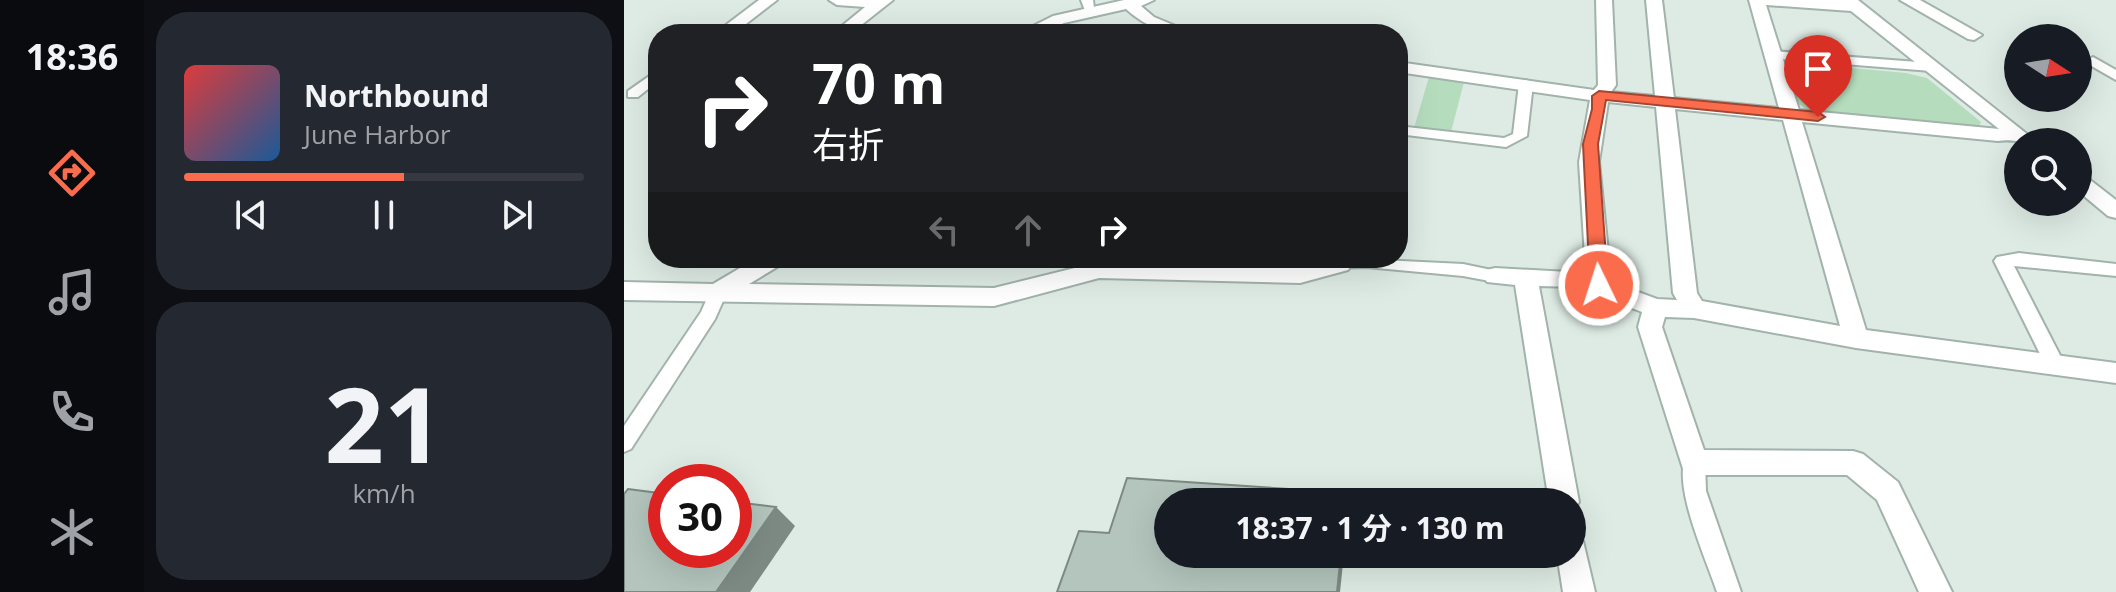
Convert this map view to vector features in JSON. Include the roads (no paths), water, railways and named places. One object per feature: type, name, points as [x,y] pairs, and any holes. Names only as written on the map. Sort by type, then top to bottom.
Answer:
[{"type":"street","points":[[736,24],[769,0]]},
{"type":"street","points":[[837,0],[882,2]]},
{"type":"street","points":[[1599,285],[1590,144],[1599,96],[1607,85],[1604,0]]},
{"type":"street","points":[[1654,0],[1685,293],[1694,309]]},
{"type":"street","points":[[1757,0],[1856,338]]},
{"type":"street","points":[[1764,0],[1851,3],[2009,128]]},
{"type":"street","points":[[1908,0],[1974,35]]},
{"type":"street","points":[[853,24],[882,2]]},
{"type":"street","points":[[1048,24],[1089,6],[1139,3],[1148,20],[1159,24]]},
{"type":"street","points":[[1408,68],[1599,96],[2004,136]]},
{"type":"street","points":[[2092,192],[2116,211]]},
{"type":"street","points":[[718,292],[758,268]]},
{"type":"street","points":[[624,291],[994,297],[1099,270],[1300,275],[1325,268]]},
{"type":"street","points":[[1495,276],[1578,279],[1655,308],[1694,309],[1856,338],[2116,373]]},
{"type":"street","points":[[1526,279],[1562,488]]},
{"type":"street","points":[[1655,308],[1650,327],[1694,463],[1853,463],[1888,491],[1936,592]]},
{"type":"street","points":[[1575,568],[1579,592]]},
{"type":"lane","points":[[1773,55],[1931,67]]},
{"type":"lane","points":[[2093,61],[2116,76]]},
{"type":"lane","points":[[633,94],[648,82]]},
{"type":"lane","points":[[1408,131],[1506,143],[1520,136],[1526,84]]},
{"type":"lane","points":[[2055,365],[2003,261],[2019,259],[2116,270]]},
{"type":"lane","points":[[1408,267],[1474,269],[1495,276]]},
{"type":"lane","points":[[624,443],[709,314],[718,292]]},
{"type":"lane","points":[[1694,463],[1695,491],[1729,592]]}]
